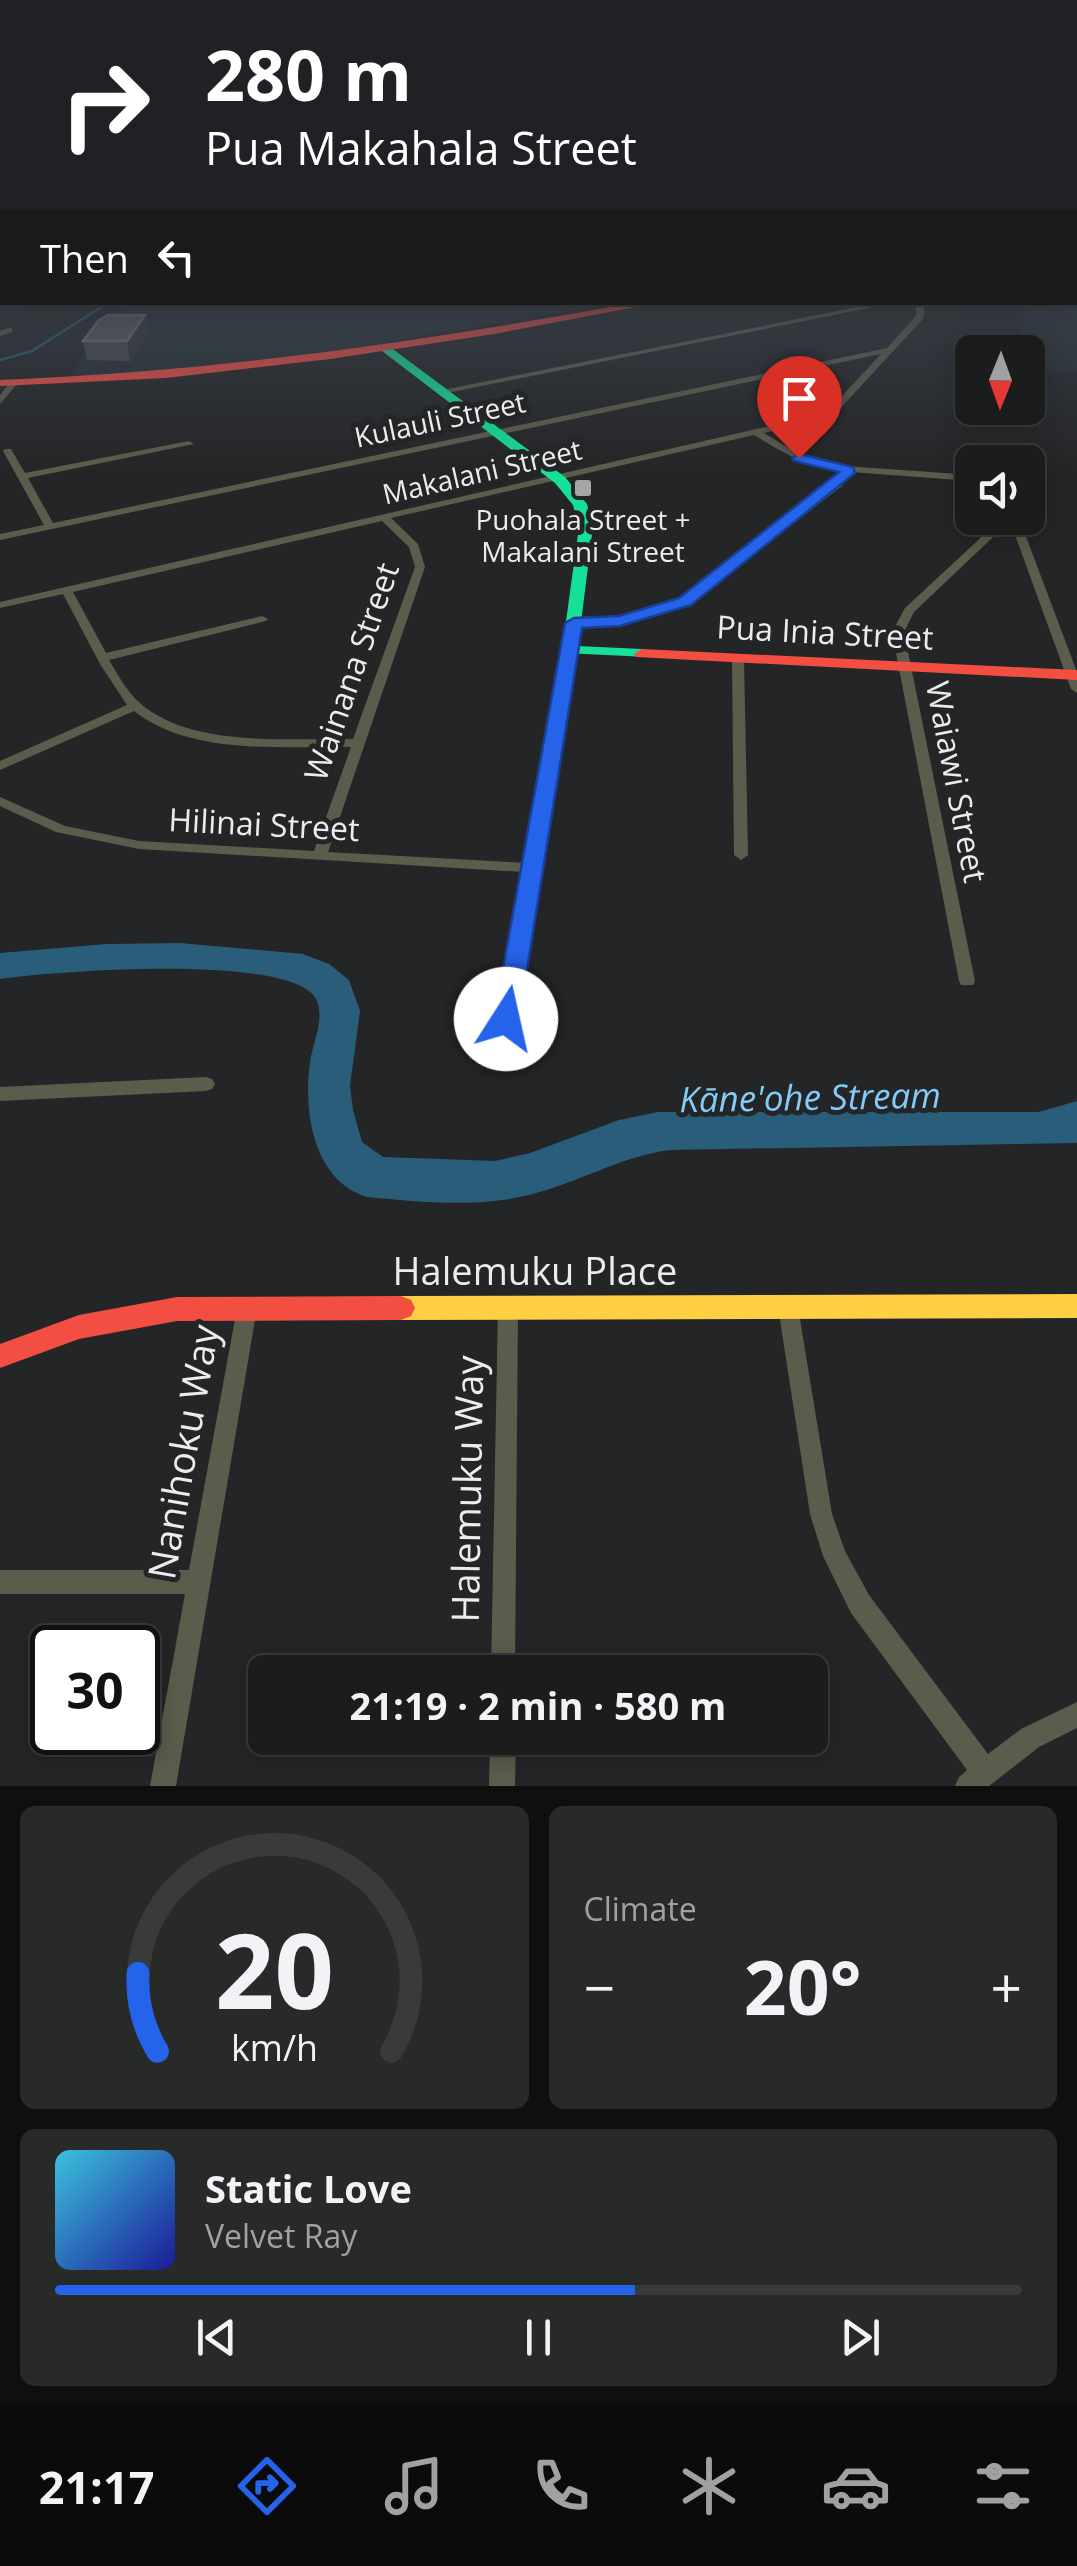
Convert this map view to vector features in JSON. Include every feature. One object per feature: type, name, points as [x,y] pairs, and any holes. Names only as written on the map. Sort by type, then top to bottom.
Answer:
[{"type":"street","points":[[504,327],[609,305]]},
{"type":"street","points":[[0,401],[7,383],[192,375],[386,349],[638,305]]},
{"type":"street","points":[[442,391],[881,305]]},
{"type":"street","name":"Makalani Street","points":[[0,606],[828,414],[919,318],[918,305]]},
{"type":"street","points":[[386,349],[558,478],[580,504],[586,527],[570,650],[506,1019]]},
{"type":"street","name":"Kulauli Street","points":[[0,537],[889,350]]},
{"type":"street","points":[[846,359],[873,368]]},
{"type":"street","points":[[756,432],[806,461],[848,470],[955,477]]},
{"type":"street","points":[[24,476],[189,444]]},
{"type":"street","points":[[8,451],[50,526]]},
{"type":"street","points":[[574,623],[620,621],[685,601],[839,484],[848,470]]},
{"type":"street","name":"Wainana Street","points":[[319,856],[420,566],[414,546],[384,517]]},
{"type":"street","name":"Waiawi Street","points":[[967,982],[898,632],[902,619],[993,535]]},
{"type":"street","points":[[1018,535],[1075,680]]},
{"type":"street","points":[[66,590],[136,706],[168,726],[208,736],[357,744]]},
{"type":"street","points":[[105,658],[262,619]]},
{"type":"street","name":"Pua Inia Street","points":[[570,650],[1075,680]]},
{"type":"street","points":[[738,658],[741,855]]},
{"type":"street","points":[[0,766],[136,706]]},
{"type":"street","name":"Hilinai Street","points":[[0,800],[62,829],[112,841],[532,868]]},
{"type":"street","points":[[0,1094],[206,1084]]},
{"type":"street","name":"Halemuku Place","points":[[0,1356],[117,1318],[177,1309],[1077,1306]]},
{"type":"street","name":"Halemuku Way","points":[[504,1655],[508,1307]]},
{"type":"street","points":[[788,1307],[821,1514],[834,1556],[860,1604],[976,1779],[1030,1738],[1077,1714]]},
{"type":"street","name":"Nanihoku Way","points":[[163,1786],[248,1308]]},
{"type":"street","points":[[0,1582],[198,1582]]},
{"type":"street","points":[[502,1786],[503,1755]]},
{"type":"shaded area","points":[[136,305],[603,305],[261,364],[67,379],[113,315]]},
{"type":"shaded area","points":[[1030,305],[1077,307],[1077,373],[1045,373],[1045,335],[1018,335],[1024,327],[1022,316]]},
{"type":"water","points":[[180,943],[303,954],[329,964],[349,980],[360,1011],[350,1086],[353,1110],[362,1142],[383,1157],[495,1161],[530,1153],[619,1120],[658,1112],[1039,1112],[1077,1101],[1077,1143],[669,1150],[509,1199],[448,1203],[367,1197],[334,1176],[316,1142],[308,1081],[318,1028],[318,1003],[294,983],[259,974],[165,969],[0,979],[0,953],[107,944]]},
{"type":"building","points":[[108,315],[145,315],[127,341],[83,341],[99,320]]},
{"type":"waterway","points":[[0,360],[32,351],[104,305]]},
{"type":"traffic: fast","points":[[386,349],[560,480],[580,504],[586,527],[570,650],[642,654]]},
{"type":"traffic: slow","points":[[401,1308],[1077,1306]]},
{"type":"traffic: jam","points":[[0,383],[248,366],[412,344],[640,305]]},
{"type":"traffic: jam","points":[[642,654],[1077,675]]},
{"type":"traffic: jam","points":[[0,1356],[79,1327],[177,1309],[401,1308]]},
{"type":"place","name":"Puohala Street + Makalani Street","points":[[583,488]]},
{"type":"route","points":[[506,1019],[574,623],[620,621],[685,601],[839,484],[848,470],[799,458]]},
{"type":"water label","name":"Kāne'ohe Stream","points":[[810,1098]]}]
